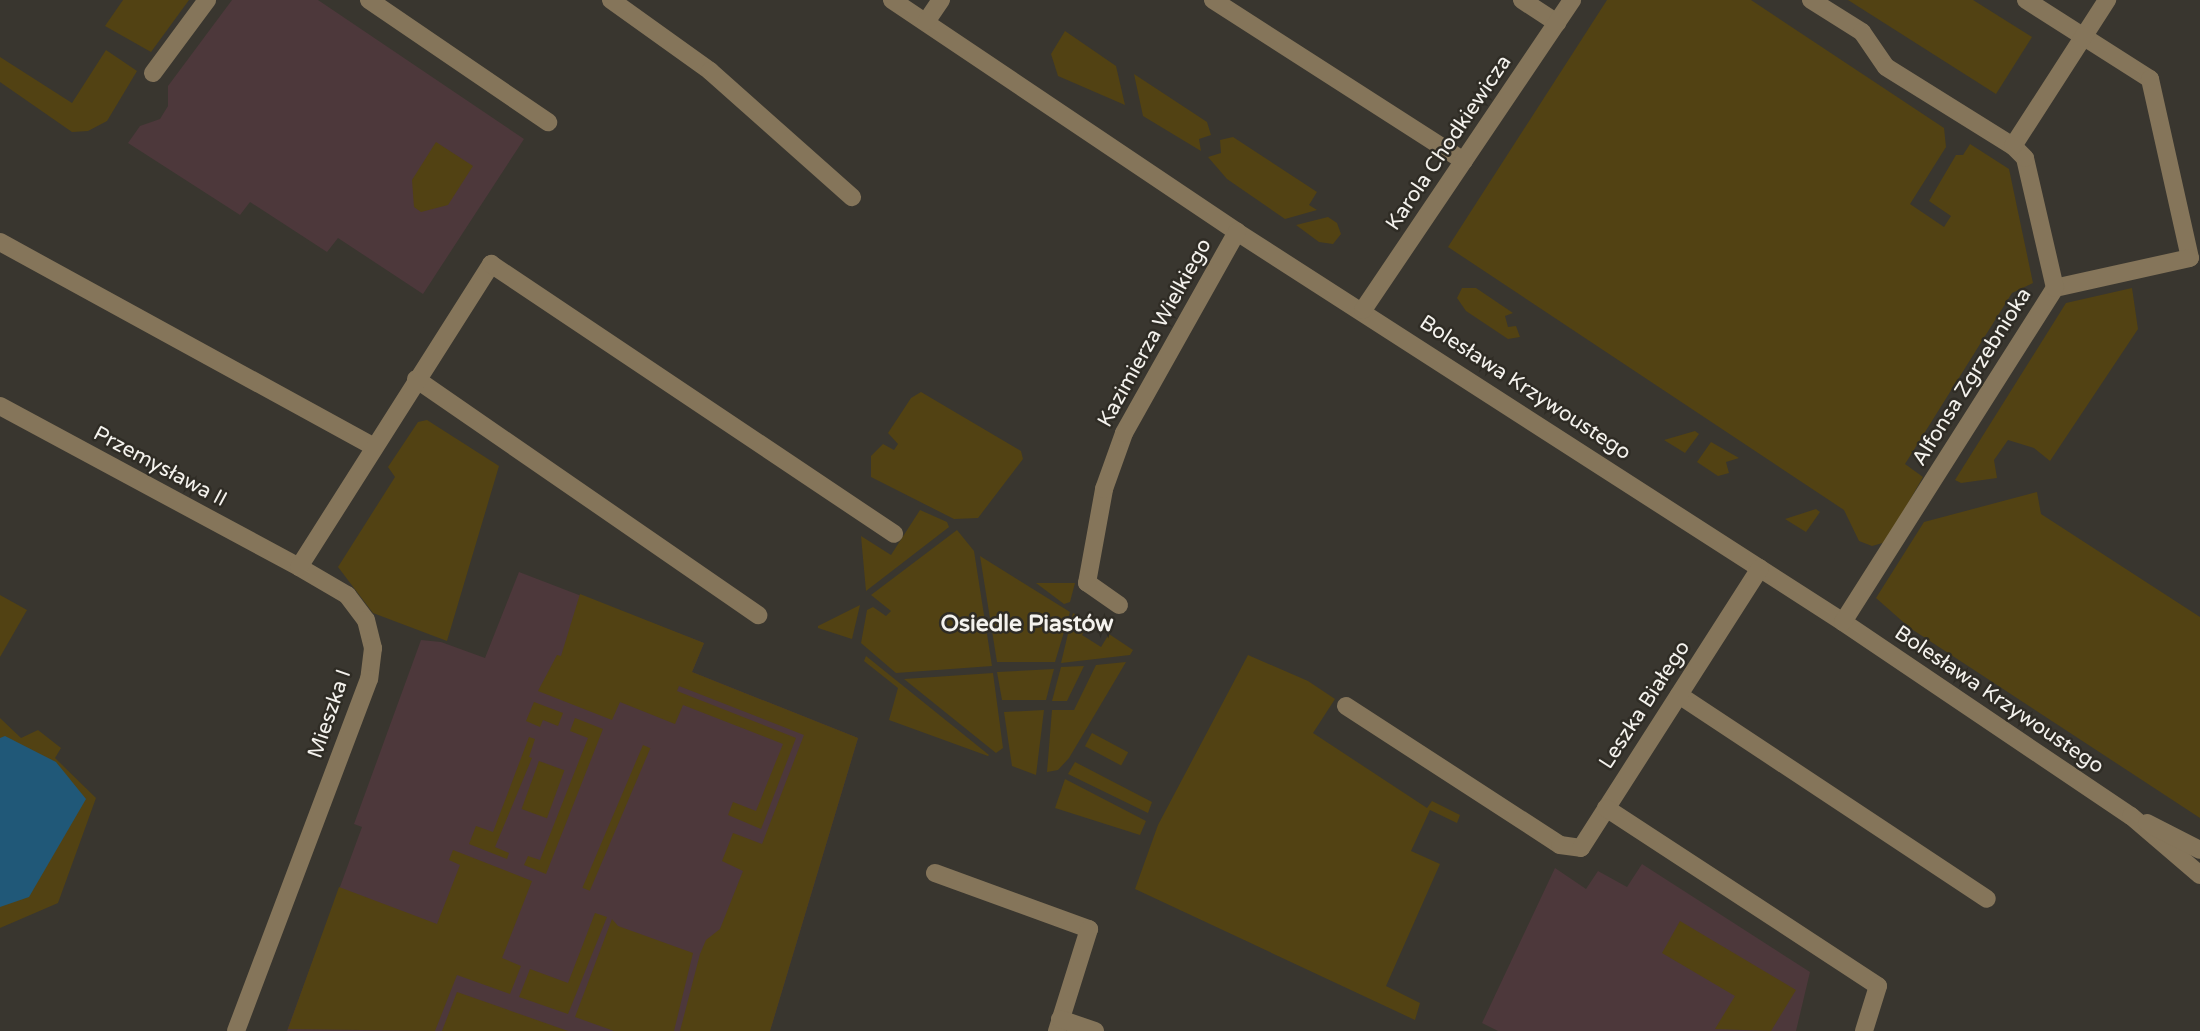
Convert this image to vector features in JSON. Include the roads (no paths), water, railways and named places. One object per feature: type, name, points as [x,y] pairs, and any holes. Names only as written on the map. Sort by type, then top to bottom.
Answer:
[{"type":"street","points":[[153,73],[207,0]]},
{"type":"street","points":[[369,0],[548,122]]},
{"type":"street","points":[[611,0],[710,71],[852,197]]},
{"type":"street","name":"Bolesława Krzywoustego","points":[[892,0],[1237,232],[1363,310],[1843,622],[2131,816],[2200,875]]},
{"type":"street","points":[[926,22],[941,0]]},
{"type":"street","points":[[1213,0],[1464,161]]},
{"type":"street","points":[[1522,0],[1557,23]]},
{"type":"street","name":"Karola Chodkiewicza","points":[[1363,310],[1572,0]]},
{"type":"street","points":[[1811,0],[1862,33],[1886,68],[2013,146],[2107,0]]},
{"type":"street","points":[[2026,0],[2150,79],[2190,258],[2055,288]]},
{"type":"street","name":"Alfonsa Zgrzebnioka","points":[[1843,622],[2055,288],[2025,158],[2013,146]]},
{"type":"street","name":"Kazimierza Wielkiego","points":[[1119,605],[1087,583],[1104,489],[1124,433],[1237,232]]},
{"type":"street","points":[[0,242],[373,446]]},
{"type":"street","points":[[299,567],[373,446],[491,264],[894,534]]},
{"type":"street","points":[[416,379],[758,615]]},
{"type":"street","name":"Przemysława II","points":[[0,406],[299,567]]},
{"type":"street","name":"Mieszka I","points":[[236,1031],[369,679],[373,648],[366,620],[347,596],[299,567]]},
{"type":"street","name":"Leszka Białego","points":[[1346,706],[1560,845],[1581,848],[1760,568]]},
{"type":"street","points":[[1679,695],[1987,899]]},
{"type":"street","points":[[1606,808],[1878,986],[1864,1031]]},
{"type":"street","name":"Bolesława Krzywoustego","points":[[2131,816],[2200,850]]},
{"type":"street","points":[[935,873],[1089,929],[1059,1025],[1095,1031]]},
{"type":"water","points":[[5,736],[56,762],[86,799],[29,897],[0,907],[0,738]]},
{"type":"district","name":"Osiedle Piastów","points":[[1027,624]]}]
